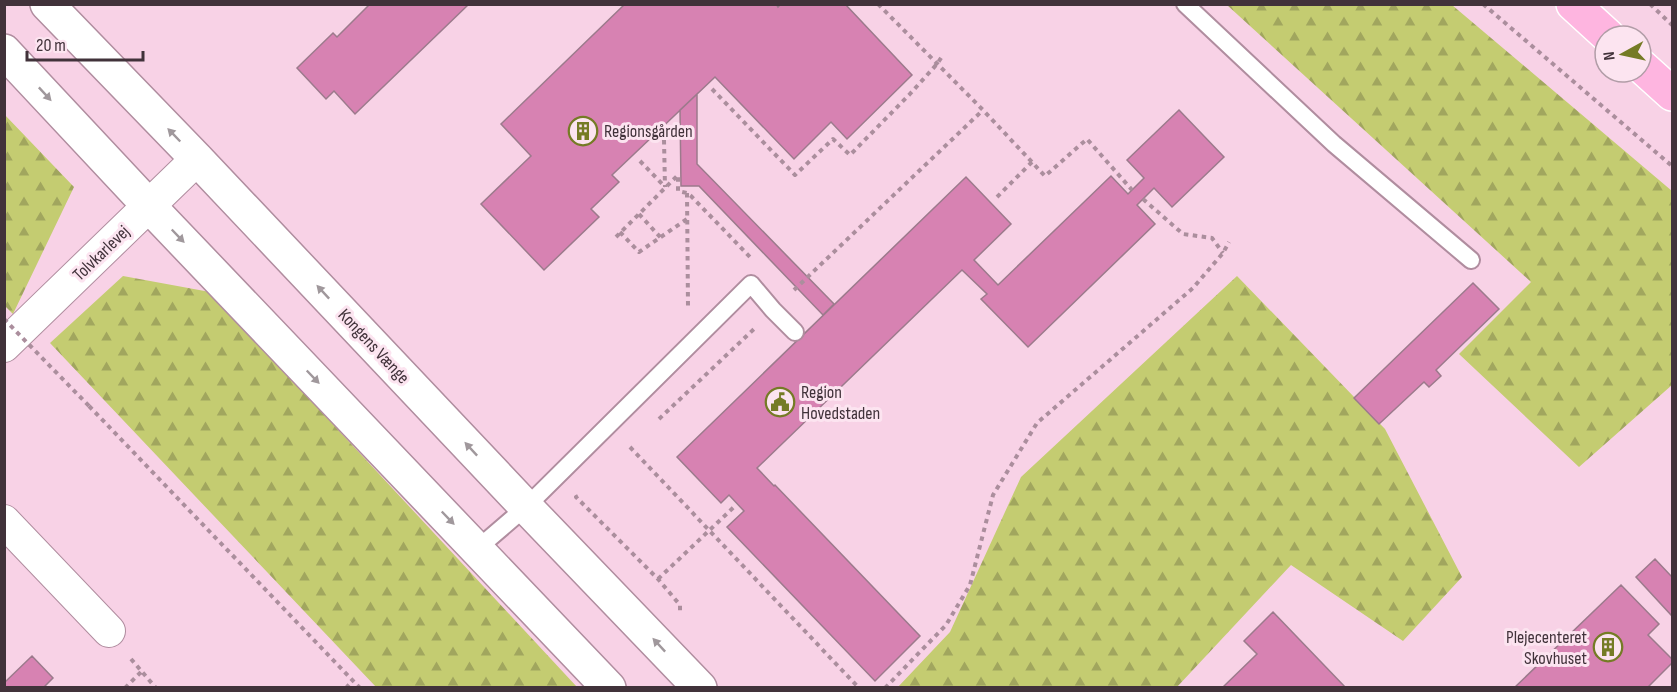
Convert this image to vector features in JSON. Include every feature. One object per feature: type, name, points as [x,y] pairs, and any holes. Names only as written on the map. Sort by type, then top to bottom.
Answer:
[{"type":"main road","points":[[1573,4],[1595,24]]},
{"type":"main road","points":[[1653,77],[1672,94]]},
{"type":"street","name":"Kongens Vænge","points":[[47,4],[699,687]]},
{"type":"street","points":[[4,51],[609,687]]},
{"type":"street","name":"Tolvkarlevej","points":[[4,346],[197,159]]},
{"type":"street","points":[[4,520],[109,631]]},
{"type":"lane","points":[[1185,4],[1334,144],[1471,260]]},
{"type":"lane","points":[[477,549],[526,507],[751,284],[795,332]]},
{"type":"path","points":[[878,4],[1045,176],[1087,139],[1132,190]]},
{"type":"path","points":[[1483,4],[1672,166]]},
{"type":"path","points":[[1650,4],[1672,25]]},
{"type":"path","points":[[712,88],[795,175],[833,139],[850,154],[909,95],[943,55]]},
{"type":"path","points":[[655,423],[983,110]]},
{"type":"path","points":[[664,140],[665,188]]},
{"type":"path","points":[[640,161],[665,188]]},
{"type":"path","points":[[997,197],[1032,162]]},
{"type":"path","points":[[616,237],[678,175],[678,191],[687,193],[758,265]]},
{"type":"path","points":[[687,193],[688,301]]},
{"type":"path","points":[[1143,199],[1183,234],[1212,238],[1223,253]]},
{"type":"path","points":[[639,214],[661,238]]},
{"type":"path","points":[[620,232],[639,252],[687,219]]},
{"type":"path","points":[[885,687],[946,625],[970,585],[993,495],[1036,423],[1193,288],[1223,253],[1229,242]]},
{"type":"path","points":[[4,320],[360,687]]},
{"type":"path","points":[[630,447],[859,687]]},
{"type":"path","points":[[658,579],[735,506]]},
{"type":"path","points":[[125,687],[141,672]]},
{"type":"path","points":[[346,687],[353,680]]},
{"type":"green space","points":[[1227,5],[1452,5],[1672,191],[1672,385],[1579,467],[1459,354],[1531,282]]},
{"type":"green space","points":[[4,114],[74,187],[13,314],[4,305]]},
{"type":"green space","points":[[123,276],[210,292],[577,687],[376,687],[50,343]]},
{"type":"green space","points":[[1237,276],[1385,429],[1462,577],[1403,641],[1291,565],[1177,687],[897,688],[950,632],[1021,477]]},
{"type":"building","points":[[370,4],[469,4],[355,114],[334,91],[326,99],[297,68],[333,33],[337,37]]},
{"type":"building","name":"Regionsgården","points":[[625,4],[776,4],[778,7],[781,4],[845,4],[912,75],[847,139],[831,122],[794,159],[715,77],[612,175],[619,182],[591,209],[599,217],[544,270],[481,204],[531,156],[501,124]]},
{"type":"building","points":[[697,94],[697,164],[834,304],[823,315],[699,186],[681,186],[680,110]]},
{"type":"building","name":"Region Hovedstaden","points":[[1179,110],[1224,157],[1172,207],[1154,188],[1137,205],[1155,224],[1028,347],[981,299],[987,294],[962,270],[757,468],[920,636],[875,681],[727,527],[744,511],[729,495],[721,503],[677,457],[966,177],[1011,224],[974,260],[998,285],[1111,176],[1128,194],[1144,178],[1127,160]]},
{"type":"building","points":[[1473,283],[1499,309],[1436,370],[1441,376],[1429,387],[1424,382],[1379,424],[1354,398]]},
{"type":"building","points":[[1655,559],[1672,577],[1672,616],[1636,577]]},
{"type":"building","name":"Plejecenteret Skovhuset","points":[[1621,585],[1659,624],[1648,635],[1672,659],[1672,663],[1647,688],[1514,688]]},
{"type":"building","points":[[1273,612],[1346,688],[1222,688],[1257,654],[1244,641]]},
{"type":"building","points":[[32,656],[53,678],[43,688],[4,688],[4,683]]},
{"type":"place","name":"Regionsgården","points":[[583,131]]},
{"type":"place","name":"Region Hovedstaden","points":[[780,402]]},
{"type":"place","name":"Plejecenteret Skovhuset","points":[[1608,647]]}]
